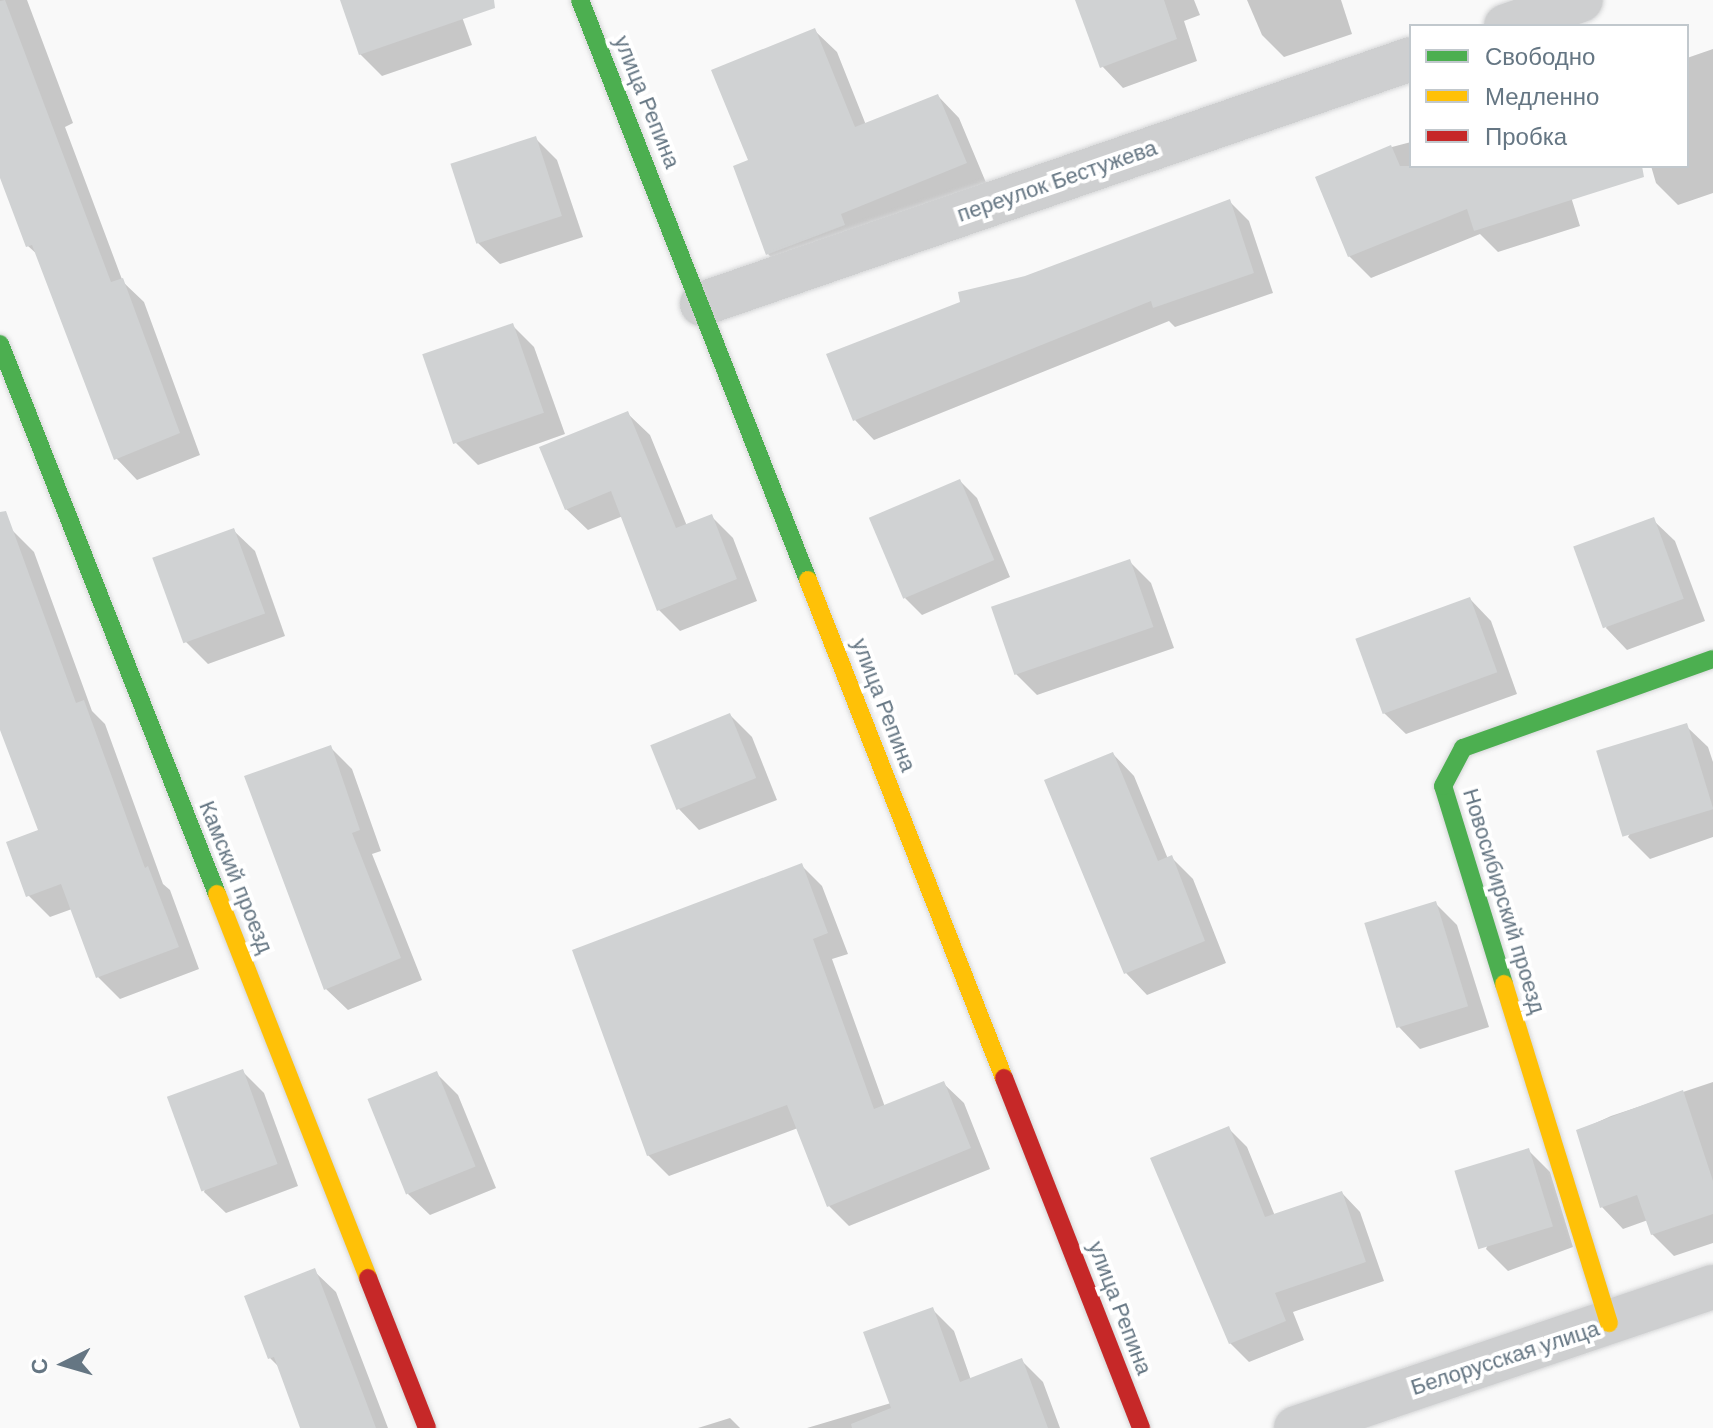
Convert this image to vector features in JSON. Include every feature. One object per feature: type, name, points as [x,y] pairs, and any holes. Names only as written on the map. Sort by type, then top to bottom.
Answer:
[{"type":"street","name":"улица Репина","points":[[580,0],[1141,1428]]},
{"type":"street","points":[[1512,24],[1581,0]]},
{"type":"street","name":"переулок Бестужева","points":[[702,304],[1409,60]]},
{"type":"street","name":"Камский проезд","points":[[0,344],[427,1428]]},
{"type":"street","name":"Новосибирский проезд","points":[[1609,1323],[1443,786],[1463,748],[1713,659]]},
{"type":"street","name":"Белорусская улица","points":[[1296,1428],[1713,1287]]},
{"type":"building","points":[[5,0],[111,282],[123,278],[180,433],[114,460],[32,245],[26,247],[0,178],[0,1]]},
{"type":"building","points":[[340,0],[494,0],[495,8],[359,55]]},
{"type":"building","points":[[1075,0],[1164,0],[1177,39],[1100,68]]},
{"type":"building","points":[[815,28],[855,127],[938,94],[967,163],[841,214],[845,225],[766,255],[733,166],[748,160],[711,70]]},
{"type":"building","points":[[536,136],[562,216],[476,244],[450,164]]},
{"type":"building","points":[[1391,145],[1400,166],[1409,168],[1642,168],[1644,177],[1474,231],[1467,209],[1348,257],[1315,177]]},
{"type":"building","points":[[1230,199],[1254,273],[1153,308],[1151,301],[853,421],[826,354],[960,302],[958,292],[1025,276]]},
{"type":"building","points":[[513,323],[544,413],[453,444],[422,354]]},
{"type":"building","points":[[628,411],[676,528],[712,514],[737,579],[657,611],[611,491],[565,510],[539,447]]},
{"type":"building","points":[[960,479],[994,560],[903,599],[869,518]]},
{"type":"building","points":[[6,511],[76,703],[84,700],[145,868],[148,866],[179,947],[96,978],[61,884],[26,897],[6,842],[38,830],[0,730],[0,512]]},
{"type":"building","points":[[1654,517],[1684,599],[1603,628],[1573,546]]},
{"type":"building","points":[[234,528],[265,614],[183,643],[152,558]]},
{"type":"building","points":[[1130,559],[1153,627],[1014,675],[991,607]]},
{"type":"building","points":[[1470,597],[1497,672],[1383,714],[1355,639]]},
{"type":"building","points":[[730,713],[756,778],[676,810],[650,745]]},
{"type":"building","points":[[1687,723],[1713,809],[1622,837],[1596,751]]},
{"type":"building","points":[[331,745],[360,830],[352,833],[401,958],[324,990],[244,776]]},
{"type":"building","points":[[1113,752],[1158,861],[1172,855],[1205,941],[1124,974],[1044,780]]},
{"type":"building","points":[[802,863],[828,933],[813,939],[874,1109],[944,1081],[971,1148],[827,1207],[787,1105],[647,1156],[572,950]]},
{"type":"building","points":[[1436,901],[1468,1006],[1396,1028],[1364,923]]},
{"type":"building","points":[[243,1069],[278,1164],[201,1192],[167,1097]]},
{"type":"building","points":[[437,1071],[476,1166],[406,1195],[367,1099]]},
{"type":"building","points":[[1683,1090],[1713,1181],[1713,1214],[1651,1235],[1637,1195],[1600,1208],[1576,1130]]},
{"type":"building","points":[[1229,1126],[1265,1217],[1342,1191],[1366,1262],[1275,1293],[1286,1321],[1229,1344],[1150,1158]]},
{"type":"building","points":[[1529,1148],[1553,1226],[1478,1249],[1454,1171]]},
{"type":"building","points":[[315,1268],[376,1428],[300,1428],[274,1357],[268,1359],[244,1296]]},
{"type":"building","points":[[933,1307],[960,1382],[1022,1358],[1048,1428],[852,1428],[851,1424],[891,1408],[863,1332]]},
{"type":"traffic: fast","points":[[580,0],[808,580]]},
{"type":"traffic: fast","points":[[0,344],[217,894]]},
{"type":"traffic: fast","points":[[1504,984],[1443,786],[1463,748],[1713,659]]},
{"type":"traffic: slow","points":[[808,580],[1004,1078]]},
{"type":"traffic: slow","points":[[217,894],[368,1278]]},
{"type":"traffic: slow","points":[[1504,984],[1609,1323]]},
{"type":"traffic: jam","points":[[1004,1078],[1141,1428]]},
{"type":"traffic: jam","points":[[368,1278],[427,1428]]}]
